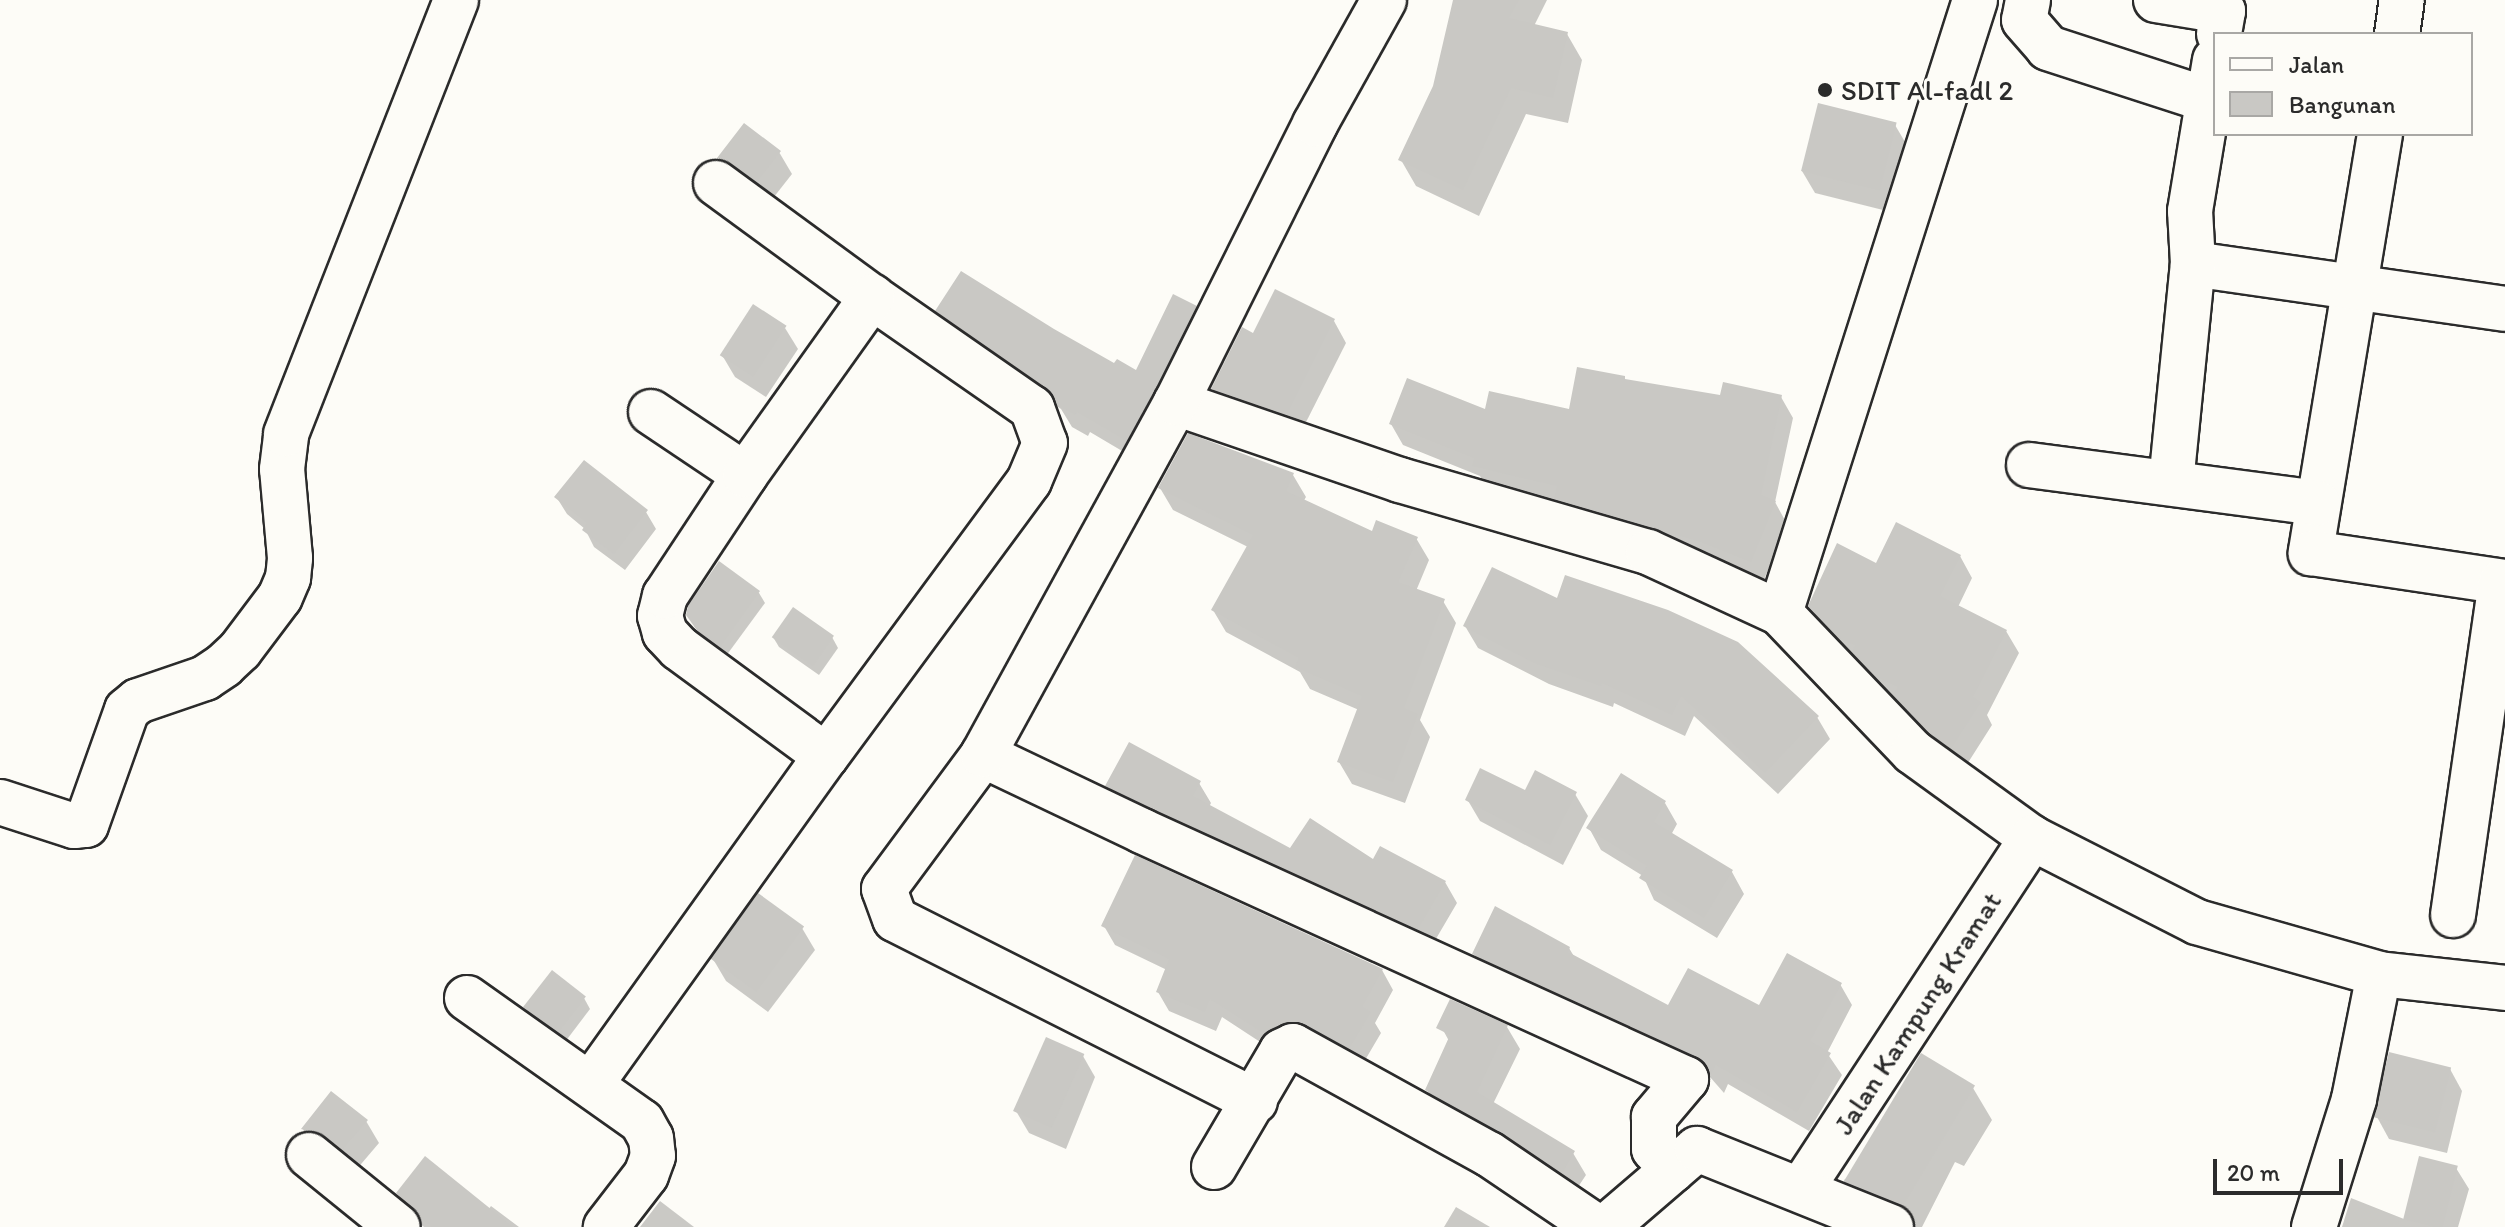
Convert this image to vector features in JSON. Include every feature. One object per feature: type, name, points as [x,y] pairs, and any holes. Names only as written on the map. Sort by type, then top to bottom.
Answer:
[{"type":"street","points":[[0,802],[74,826],[86,825],[127,710],[138,701],[205,678],[224,665],[240,650],[280,597],[288,578],[290,558],[282,469],[286,434],[456,0]]},
{"type":"street","points":[[1255,1101],[895,919],[884,889],[983,755],[1176,403],[1315,124],[1384,0]]},
{"type":"street","points":[[1780,613],[1975,0]]},
{"type":"street","points":[[2028,0],[2024,20],[2048,48],[2212,80],[2190,211],[2193,264],[2171,483]]},
{"type":"street","points":[[2156,0],[2223,11],[2219,32]]},
{"type":"street","points":[[2397,32],[2402,0]]},
{"type":"street","points":[[2380,136],[2311,553],[2503,582],[2453,915]]},
{"type":"street","points":[[591,1084],[826,756],[1029,481],[1045,443],[1032,408],[716,183]]},
{"type":"street","points":[[2193,264],[2505,309]]},
{"type":"street","points":[[826,756],[679,648],[665,633],[660,616],[665,596],[745,475],[872,297]]},
{"type":"street","points":[[1176,403],[1400,480],[1648,552],[1780,613],[1913,752],[2032,838],[2197,922],[2379,974],[2505,988]]},
{"type":"street","points":[[651,412],[745,475]]},
{"type":"street","points":[[2029,465],[2318,503]]},
{"type":"street","points":[[983,755],[1142,831],[1686,1079],[1654,1117],[1654,1149],[1673,1170]]},
{"type":"street","name":"Jalan Kampung Kramat","points":[[1802,1188],[2032,838]]},
{"type":"street","points":[[2314,1227],[2354,1099],[2379,974]]},
{"type":"street","points":[[467,998],[642,1122],[651,1138],[653,1156],[646,1175],[606,1227]]},
{"type":"street","points":[[1214,1167],[1282,1051],[1287,1047],[1299,1048],[1489,1154],[1597,1227]]},
{"type":"street","points":[[1606,1227],[1697,1149],[1802,1188],[1891,1227]]},
{"type":"street","points":[[309,1155],[398,1227]]},
{"type":"building","points":[[1453,0],[1519,0],[1509,18],[1568,32],[1553,98],[1511,88],[1463,190],[1398,160],[1433,86]]},
{"type":"building","points":[[1818,103],[1897,123],[1880,191],[1801,171]]},
{"type":"building","points":[[744,123],[781,151],[757,182],[731,163],[717,158]]},
{"type":"building","points":[[961,271],[1114,363],[1117,359],[1136,370],[1173,294],[1197,306],[1127,441],[1077,412],[1075,415],[1058,405],[1046,387],[935,311]]},
{"type":"building","points":[[1275,289],[1335,319],[1287,415],[1211,389],[1242,327],[1253,333]]},
{"type":"building","points":[[753,304],[787,326],[753,377],[720,355]]},
{"type":"building","points":[[1577,367],[1625,376],[1625,379],[1720,395],[1723,382],[1782,395],[1761,495],[1776,501],[1751,562],[1701,542],[1554,499],[1557,486],[1472,466],[1474,458],[1389,424],[1407,378],[1485,409],[1489,391],[1569,409]]},
{"type":"building","points":[[1188,433],[1294,473],[1286,491],[1372,531],[1376,520],[1418,537],[1398,582],[1445,599],[1404,708],[1418,714],[1393,782],[1337,762],[1362,696],[1295,667],[1299,658],[1211,610],[1253,535],[1158,488]]},
{"type":"building","points":[[584,460],[648,510],[614,554],[582,530],[587,523],[554,497]]},
{"type":"building","points":[[1896,522],[1961,555],[1940,596],[2007,630],[1973,697],[1981,702],[1951,749],[1929,733],[1893,695],[1898,687],[1875,676],[1852,652],[1855,645],[1838,638],[1808,606],[1837,543],[1876,563]]},
{"type":"building","points":[[719,561],[760,591],[720,647],[696,629],[686,615],[688,606]]},
{"type":"building","points":[[1492,567],[1557,598],[1565,575],[1668,610],[1738,642],[1819,716],[1765,773],[1681,696],[1672,715],[1602,683],[1601,686],[1534,663],[1463,626]]},
{"type":"building","points":[[793,607],[834,636],[813,666],[772,637]]},
{"type":"building","points":[[1129,742],[1201,781],[1193,796],[1290,848],[1310,818],[1373,859],[1380,846],[1446,881],[1418,929],[1105,786]]},
{"type":"building","points":[[1480,768],[1525,790],[1535,770],[1577,792],[1550,845],[1465,800]]},
{"type":"building","points":[[1621,773],[1666,801],[1654,822],[1733,870],[1704,918],[1639,878],[1647,866],[1586,828]]},
{"type":"building","points":[[1135,855],[1383,969],[1362,1007],[1371,1012],[1349,1049],[1304,1024],[1283,1023],[1265,1034],[1210,999],[1205,1012],[1156,992],[1169,959],[1101,926]]},
{"type":"building","points":[[758,893],[804,927],[757,992],[710,959]]},
{"type":"building","points":[[1495,906],[1570,947],[1568,952],[1668,1005],[1688,968],[1759,1005],[1787,953],[1842,983],[1810,1041],[1831,1053],[1797,1112],[1716,1065],[1711,1075],[1696,1056],[1472,954]]},
{"type":"building","points":[[552,970],[586,996],[557,1034],[523,1007]]},
{"type":"building","points":[[1450,999],[1508,1025],[1477,1092],[1575,1151],[1562,1173],[1501,1132],[1425,1090],[1450,1035],[1436,1028]]},
{"type":"building","points":[[1046,1037],[1084,1054],[1051,1128],[1013,1111]]},
{"type":"building","points":[[2389,1052],[2451,1067],[2435,1132],[2373,1117]]},
{"type":"building","points":[[1921,1053],[1975,1085],[1898,1214],[1844,1182]]},
{"type":"building","points":[[331,1091],[368,1120],[342,1150],[324,1135],[301,1129]]},
{"type":"building","points":[[425,1156],[513,1227],[432,1227],[396,1193]]},
{"type":"building","points":[[2419,1156],[2458,1166],[2443,1227],[2403,1219]]},
{"type":"place","name":"SDIT Al-fadl 2","points":[[1825,90]]}]
